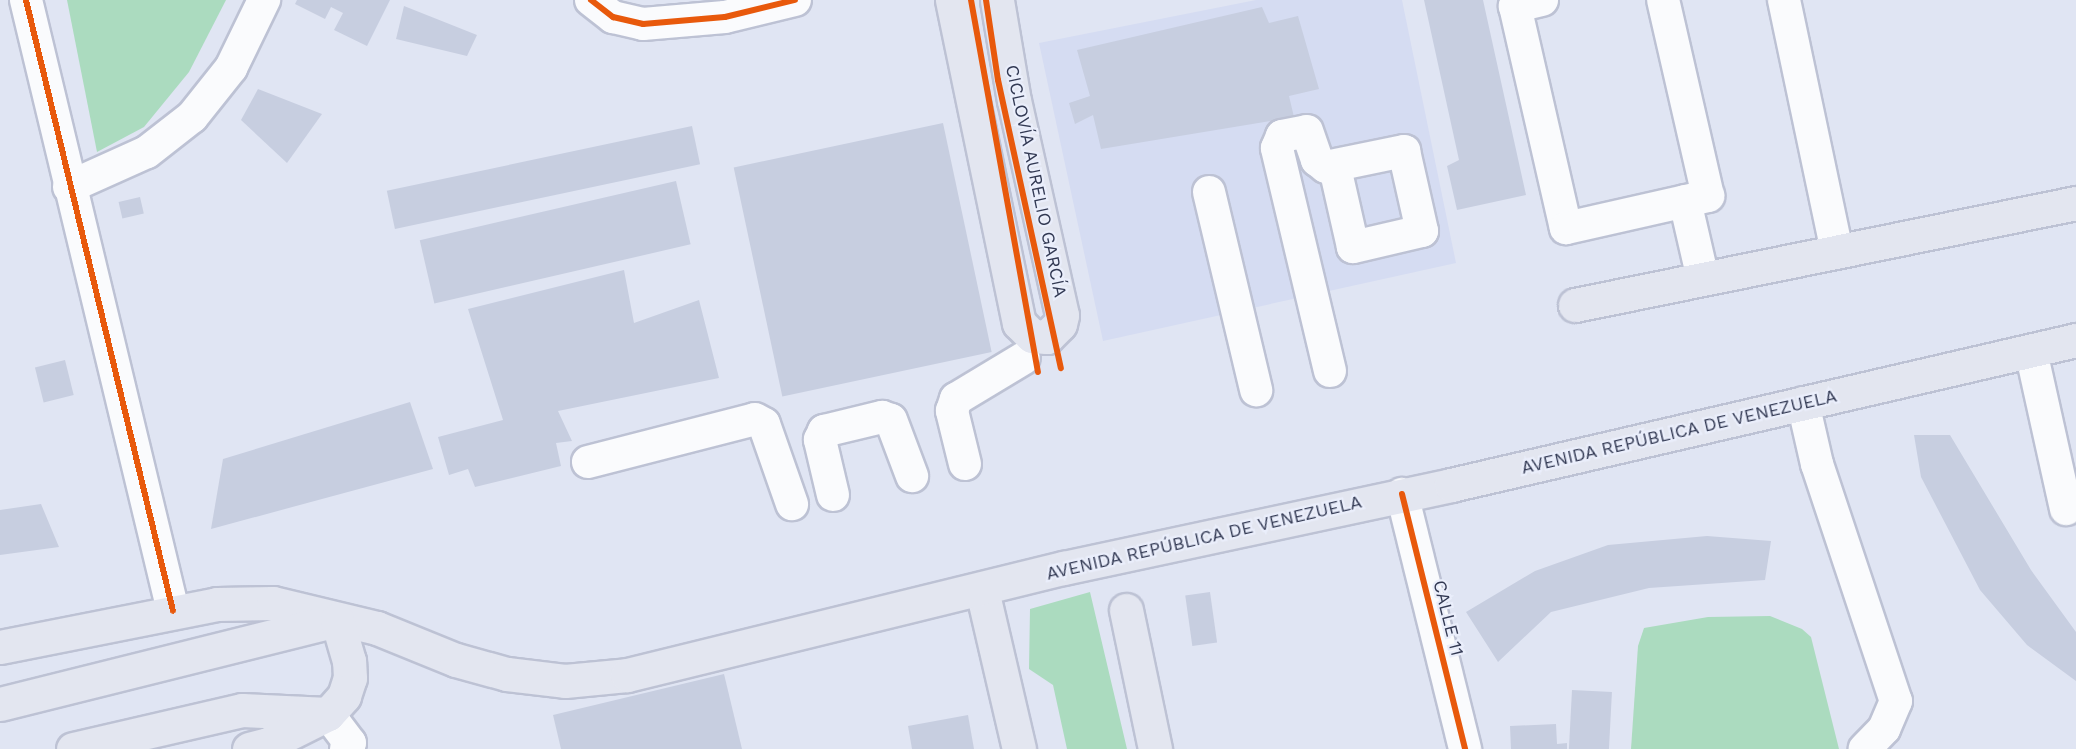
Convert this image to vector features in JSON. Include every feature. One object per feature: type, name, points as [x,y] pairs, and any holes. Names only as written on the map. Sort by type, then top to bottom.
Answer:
[{"type":"main road","points":[[952,0],[1019,323],[1032,336],[1047,337],[1060,324],[1062,315],[1014,101],[997,0]]},
{"type":"main road","points":[[1575,305],[2076,203]]},
{"type":"main road","name":"AVENIDA REPÚBLICA DE VENEZUELA","points":[[0,647],[173,611],[217,604],[273,603],[377,628],[483,669],[565,681],[627,675],[982,590],[1074,565],[1803,404],[2076,340]]},
{"type":"main road","points":[[982,590],[1019,749]]},
{"type":"main road","points":[[1126,610],[1155,749]]},
{"type":"main road","points":[[249,749],[268,744],[327,714],[344,696],[350,678],[345,638],[337,620]]},
{"type":"main road","name":"AVENIDA REPÚBLICA DE VENEZUELA","points":[[0,704],[337,620]]},
{"type":"main road","points":[[73,749],[242,710],[327,714]]},
{"type":"street","points":[[26,0],[69,187],[173,611]]},
{"type":"street","points":[[69,187],[147,152],[192,117],[231,68],[264,0]]},
{"type":"street","points":[[591,0],[613,16],[643,24],[683,23],[795,0]]},
{"type":"street","points":[[1542,0],[1515,6],[1566,228],[1708,196],[1663,0]]},
{"type":"street","points":[[1784,0],[1837,252]]},
{"type":"street","points":[[1330,371],[1277,148],[1282,136],[1307,131],[1317,160],[1335,168]]},
{"type":"street","points":[[1209,192],[1256,390]]},
{"type":"street","points":[[1685,201],[1703,279]]},
{"type":"street","points":[[2031,351],[2066,509]]},
{"type":"street","points":[[965,464],[952,411],[956,399],[1024,358]]},
{"type":"street","points":[[1803,404],[1817,464],[1896,701],[1884,729],[1865,749]]},
{"type":"street","points":[[833,495],[820,440],[824,431],[882,417],[891,420],[912,476]]},
{"type":"street","points":[[588,462],[755,418],[764,424],[792,504]]},
{"type":"street","name":"CALLE 11","points":[[1402,494],[1465,749]]},
{"type":"street","points":[[327,714],[349,747]]},
{"type":"shaded area","points":[[1256,0],[1402,0],[1456,263],[1103,341],[1039,43]]},
{"type":"green space","points":[[67,0],[226,0],[189,72],[144,127],[97,152]]},
{"type":"green space","points":[[1090,592],[1127,749],[1067,749],[1053,685],[1029,669],[1030,609]]},
{"type":"green space","points":[[1770,616],[1802,629],[1811,637],[1839,749],[1631,749],[1638,646],[1644,628],[1708,617]]},
{"type":"building","points":[[297,0],[390,0],[367,46],[334,30],[343,13],[331,7],[325,19],[295,4]]},
{"type":"building","points":[[1424,0],[1483,0],[1526,195],[1457,210],[1447,166],[1459,160]]},
{"type":"building","points":[[404,6],[477,35],[467,56],[396,39]]},
{"type":"building","points":[[1262,7],[1269,23],[1298,16],[1319,89],[1289,96],[1294,117],[1101,149],[1093,115],[1075,124],[1069,103],[1090,96],[1077,50]]},
{"type":"building","points":[[258,89],[322,114],[287,163],[241,120]]},
{"type":"building","points":[[943,123],[992,352],[782,396],[734,167]]},
{"type":"building","points":[[692,126],[700,164],[395,229],[387,191]]},
{"type":"building","points":[[676,181],[691,244],[434,303],[420,240]]},
{"type":"building","points":[[140,197],[144,214],[122,219],[119,202]]},
{"type":"building","points":[[624,270],[634,323],[699,300],[719,378],[558,411],[572,441],[556,443],[561,466],[475,487],[468,469],[449,475],[438,437],[503,420],[468,309]]},
{"type":"building","points":[[65,360],[74,395],[44,402],[35,367]]},
{"type":"building","points":[[410,402],[433,469],[211,529],[223,459]]},
{"type":"building","points":[[1914,435],[1950,435],[2031,570],[2076,632],[2076,681],[2027,645],[1980,590],[1921,477]]},
{"type":"building","points":[[41,504],[59,547],[0,555],[0,510]]},
{"type":"building","points":[[1707,536],[1771,541],[1765,580],[1649,588],[1551,612],[1498,662],[1466,612],[1535,571],[1608,545]]},
{"type":"building","points":[[1210,592],[1217,643],[1192,646],[1185,595]]},
{"type":"building","points":[[724,674],[742,749],[561,749],[553,715]]},
{"type":"building","points":[[1572,690],[1612,692],[1609,749],[1569,749]]},
{"type":"building","points":[[968,715],[974,749],[912,749],[908,726]]},
{"type":"building","points":[[1556,724],[1557,744],[1567,743],[1567,749],[1511,749],[1510,726]]},
{"type":"cycle path","points":[[26,0],[173,611]]},
{"type":"cycle path","points":[[591,0],[613,17],[643,24],[725,17],[795,0]]},
{"type":"cycle path","points":[[971,0],[1038,372]]},
{"type":"cycle path","name":"CICLOVÍA AURELIO GARCÍA","points":[[986,0],[998,80],[1061,368]]},
{"type":"cycle path","points":[[1402,494],[1465,749]]}]
